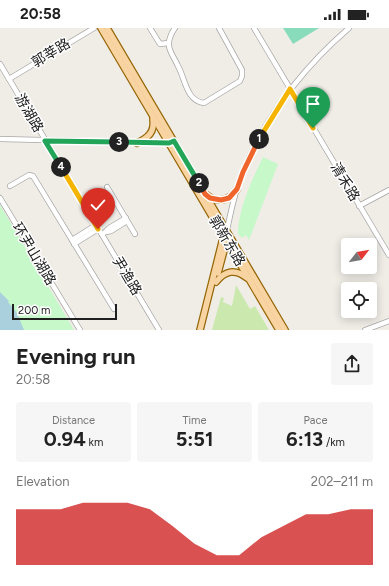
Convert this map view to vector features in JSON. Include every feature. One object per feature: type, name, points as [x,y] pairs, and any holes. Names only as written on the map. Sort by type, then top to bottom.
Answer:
[{"type":"main road","name":"郭新东路","points":[[101,28],[151,113],[205,194],[250,280],[279,330]]},
{"type":"main road","name":"郭新东路","points":[[107,28],[171,142],[285,330]]},
{"type":"main road","points":[[137,143],[145,139],[152,132],[154,125],[151,113]]},
{"type":"main road","points":[[205,194],[214,200],[221,200],[229,198],[237,189]]},
{"type":"main road","points":[[204,330],[226,235]]},
{"type":"main road","points":[[200,330],[226,235]]},
{"type":"main road","points":[[216,282],[223,274],[232,271],[241,273],[250,280]]},
{"type":"street","name":"郭莘路","points":[[9,79],[94,28]]},
{"type":"street","points":[[150,28],[160,44],[168,42]]},
{"type":"street","points":[[174,28],[168,42],[170,51],[184,78],[184,85],[193,98],[204,103],[240,81],[242,76],[242,70],[222,29]]},
{"type":"street","name":"清禾路","points":[[254,28],[389,255]]},
{"type":"street","points":[[226,235],[237,189],[257,142],[290,89],[317,59],[349,28]]},
{"type":"street","name":"游湖路","points":[[0,64],[45,141]]},
{"type":"street","points":[[0,140],[137,143],[171,142]]},
{"type":"street","name":"尹渔路","points":[[45,141],[97,227],[104,233],[159,330]]},
{"type":"street","points":[[10,186],[29,175],[33,176],[114,309]]},
{"type":"street","points":[[107,187],[135,234]]},
{"type":"street","points":[[359,206],[389,190]]},
{"type":"street","name":"环尹山湖路","points":[[0,198],[80,330]]},
{"type":"street","points":[[104,233],[111,231],[127,220]]},
{"type":"street","points":[[73,242],[97,227]]},
{"type":"street","points":[[366,330],[389,322]]},
{"type":"green space","points":[[283,28],[319,28],[293,44]]},
{"type":"green space","points":[[263,157],[278,164],[249,240],[246,235],[242,238],[238,234],[240,215],[246,195]]},
{"type":"green space","points":[[0,205],[74,330],[0,330]]},
{"type":"green space","points":[[236,285],[250,309],[255,306],[269,330],[212,330],[221,297],[224,298],[223,302],[232,306]]},
{"type":"water","points":[[0,292],[9,301],[8,302],[17,313],[24,330],[0,330]]},
{"type":"route","points":[[98,229],[45,141],[169,143],[174,141],[205,194],[214,200],[221,200],[229,198],[237,189],[250,155],[290,89],[313,128]]}]
